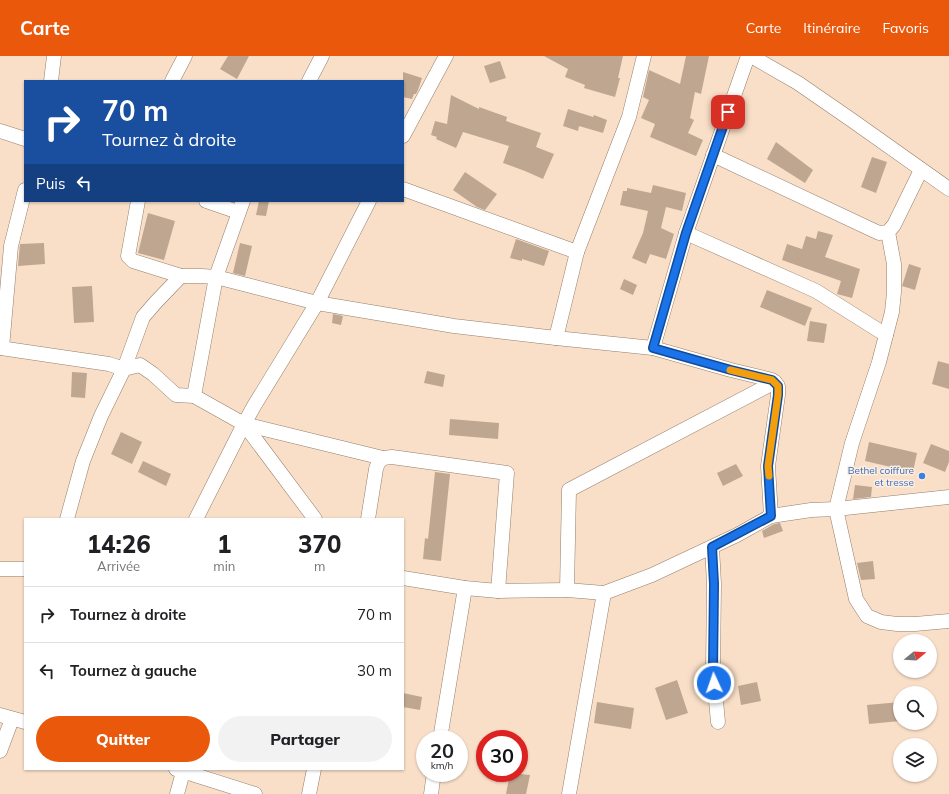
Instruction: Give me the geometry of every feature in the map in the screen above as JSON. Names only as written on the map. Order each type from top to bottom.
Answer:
[{"type":"street","points":[[51,80],[54,56]]},
{"type":"street","points":[[173,80],[185,56]]},
{"type":"street","points":[[310,80],[322,56]]},
{"type":"street","points":[[404,134],[446,56]]},
{"type":"street","points":[[556,338],[576,252],[629,117],[644,56]]},
{"type":"street","points":[[653,348],[686,233],[749,56],[798,83],[949,189]]},
{"type":"street","points":[[0,131],[24,139]]},
{"type":"street","points":[[714,155],[879,233],[888,232],[894,225],[921,170]]},
{"type":"street","points":[[404,189],[576,252]]},
{"type":"street","points":[[24,194],[11,246],[1,348],[109,364],[124,369],[140,365],[153,374],[176,395],[194,396],[244,424],[384,458],[392,457],[508,473],[498,591]]},
{"type":"street","points":[[138,202],[128,256],[133,261],[181,276],[216,277],[317,303],[454,326],[653,348],[772,380],[778,386],[778,395],[768,466],[771,516]]},
{"type":"street","points":[[194,396],[216,277],[240,206],[213,202]]},
{"type":"street","points":[[197,518],[244,424],[317,303],[368,202]]},
{"type":"street","points":[[888,232],[894,264],[892,312],[879,362],[852,443],[836,509],[856,599],[868,616],[881,622],[896,624],[949,621]]},
{"type":"street","points":[[686,233],[816,291],[886,335]]},
{"type":"street","points":[[67,518],[83,460],[100,416],[124,369],[143,318],[181,276]]},
{"type":"street","points":[[567,590],[569,490],[775,382]]},
{"type":"street","points":[[244,424],[314,518]]},
{"type":"street","points":[[368,518],[376,469],[378,463],[384,458]]},
{"type":"street","points":[[404,578],[465,588],[498,591],[567,590],[604,593],[652,575],[712,547],[771,516],[811,510],[949,498]]},
{"type":"street","points":[[712,547],[714,584],[713,669],[718,722]]},
{"type":"street","points":[[0,569],[24,569]]},
{"type":"street","points":[[441,730],[465,588]]},
{"type":"street","points":[[570,794],[604,593]]},
{"type":"street","points":[[0,751],[12,719]]},
{"type":"street","points":[[177,794],[179,770],[255,794]]},
{"type":"street","points":[[309,794],[314,770]]},
{"type":"street","points":[[431,794],[433,782]]},
{"type":"building","points":[[228,56],[249,56],[237,79],[220,69]]},
{"type":"building","points":[[544,56],[623,56],[618,78],[620,78],[615,97],[584,88],[585,85],[565,77],[568,69]]},
{"type":"building","points":[[686,56],[709,56],[701,94],[695,92],[690,118],[694,120],[688,133],[703,140],[696,156],[650,137],[655,124],[641,118],[649,100],[643,97],[649,70],[680,84]]},
{"type":"building","points":[[500,61],[506,78],[490,83],[484,66]]},
{"type":"building","points":[[403,72],[422,78],[418,90],[412,99],[404,97]]},
{"type":"building","points":[[451,95],[479,109],[479,107],[507,117],[506,121],[541,133],[536,147],[554,154],[543,179],[503,163],[509,146],[463,132],[456,148],[436,139],[437,137],[431,135],[435,121],[447,124]]},
{"type":"building","points":[[568,109],[593,117],[594,115],[607,120],[603,133],[579,126],[578,131],[563,126]]},
{"type":"building","points":[[776,142],[813,170],[805,183],[767,159]]},
{"type":"building","points":[[872,157],[887,162],[876,193],[861,187]]},
{"type":"building","points":[[465,172],[497,194],[485,210],[477,207],[453,190]]},
{"type":"building","points":[[653,185],[686,193],[682,211],[666,207],[661,228],[674,234],[666,259],[650,254],[646,264],[632,258],[643,233],[648,211],[620,205],[623,191],[627,191],[627,188],[651,193]]},
{"type":"building","points":[[259,202],[269,202],[266,216],[256,215]]},
{"type":"building","points":[[148,213],[175,221],[164,260],[138,253]]},
{"type":"building","points":[[818,231],[833,235],[825,257],[860,269],[852,298],[837,294],[841,281],[782,260],[787,244],[802,249],[806,236],[816,239]]},
{"type":"building","points":[[516,239],[549,251],[544,266],[522,259],[522,261],[510,258]]},
{"type":"building","points":[[44,243],[45,264],[18,266],[20,244]]},
{"type":"building","points":[[240,243],[252,246],[245,276],[233,273]]},
{"type":"building","points":[[909,264],[921,268],[915,290],[902,286]]},
{"type":"building","points":[[624,279],[637,285],[633,295],[620,289]]},
{"type":"building","points":[[92,286],[94,322],[74,323],[72,287]]},
{"type":"building","points":[[767,290],[812,308],[805,326],[760,307]]},
{"type":"building","points":[[333,314],[343,316],[341,325],[332,323]]},
{"type":"building","points":[[810,321],[827,324],[824,343],[807,341]]},
{"type":"building","points":[[938,361],[949,364],[949,389],[932,384]]},
{"type":"building","points":[[427,371],[445,375],[443,387],[424,383]]},
{"type":"building","points":[[72,372],[87,373],[85,398],[71,397]]},
{"type":"building","points":[[450,419],[499,423],[498,439],[449,435]]},
{"type":"building","points":[[121,432],[142,442],[132,464],[111,454]]},
{"type":"building","points":[[869,442],[917,453],[913,472],[865,461]]},
{"type":"building","points":[[931,444],[949,451],[949,462],[945,472],[923,463]]},
{"type":"building","points":[[143,461],[171,474],[166,486],[138,472]]},
{"type":"building","points":[[736,464],[743,476],[723,486],[717,473]]},
{"type":"building","points":[[435,472],[450,474],[441,561],[423,559],[425,538],[428,539]]},
{"type":"building","points":[[855,485],[872,487],[871,497],[853,499]]},
{"type":"building","points":[[780,523],[783,531],[764,538],[762,531],[774,524]]},
{"type":"building","points":[[873,561],[875,579],[861,580],[857,563]]},
{"type":"building","points":[[677,680],[688,713],[666,720],[655,688]]},
{"type":"building","points":[[757,682],[761,701],[741,705],[738,686]]},
{"type":"building","points":[[404,693],[422,697],[420,710],[404,707]]},
{"type":"building","points":[[597,702],[634,708],[631,729],[594,723]]},
{"type":"building","points":[[893,703],[893,722],[869,724],[867,705]]},
{"type":"building","points":[[528,775],[530,775],[526,794],[506,794],[508,782],[528,782]]},
{"type":"slow traffic","points":[[730,370],[772,380],[778,386],[768,466],[769,476]]},
{"type":"place","name":"Bethel coiffure et tresse","points":[[922,476]]},
{"type":"route","points":[[714,683],[714,584],[712,547],[771,516],[768,466],[778,386],[772,380],[653,348],[686,233],[728,112]]}]
